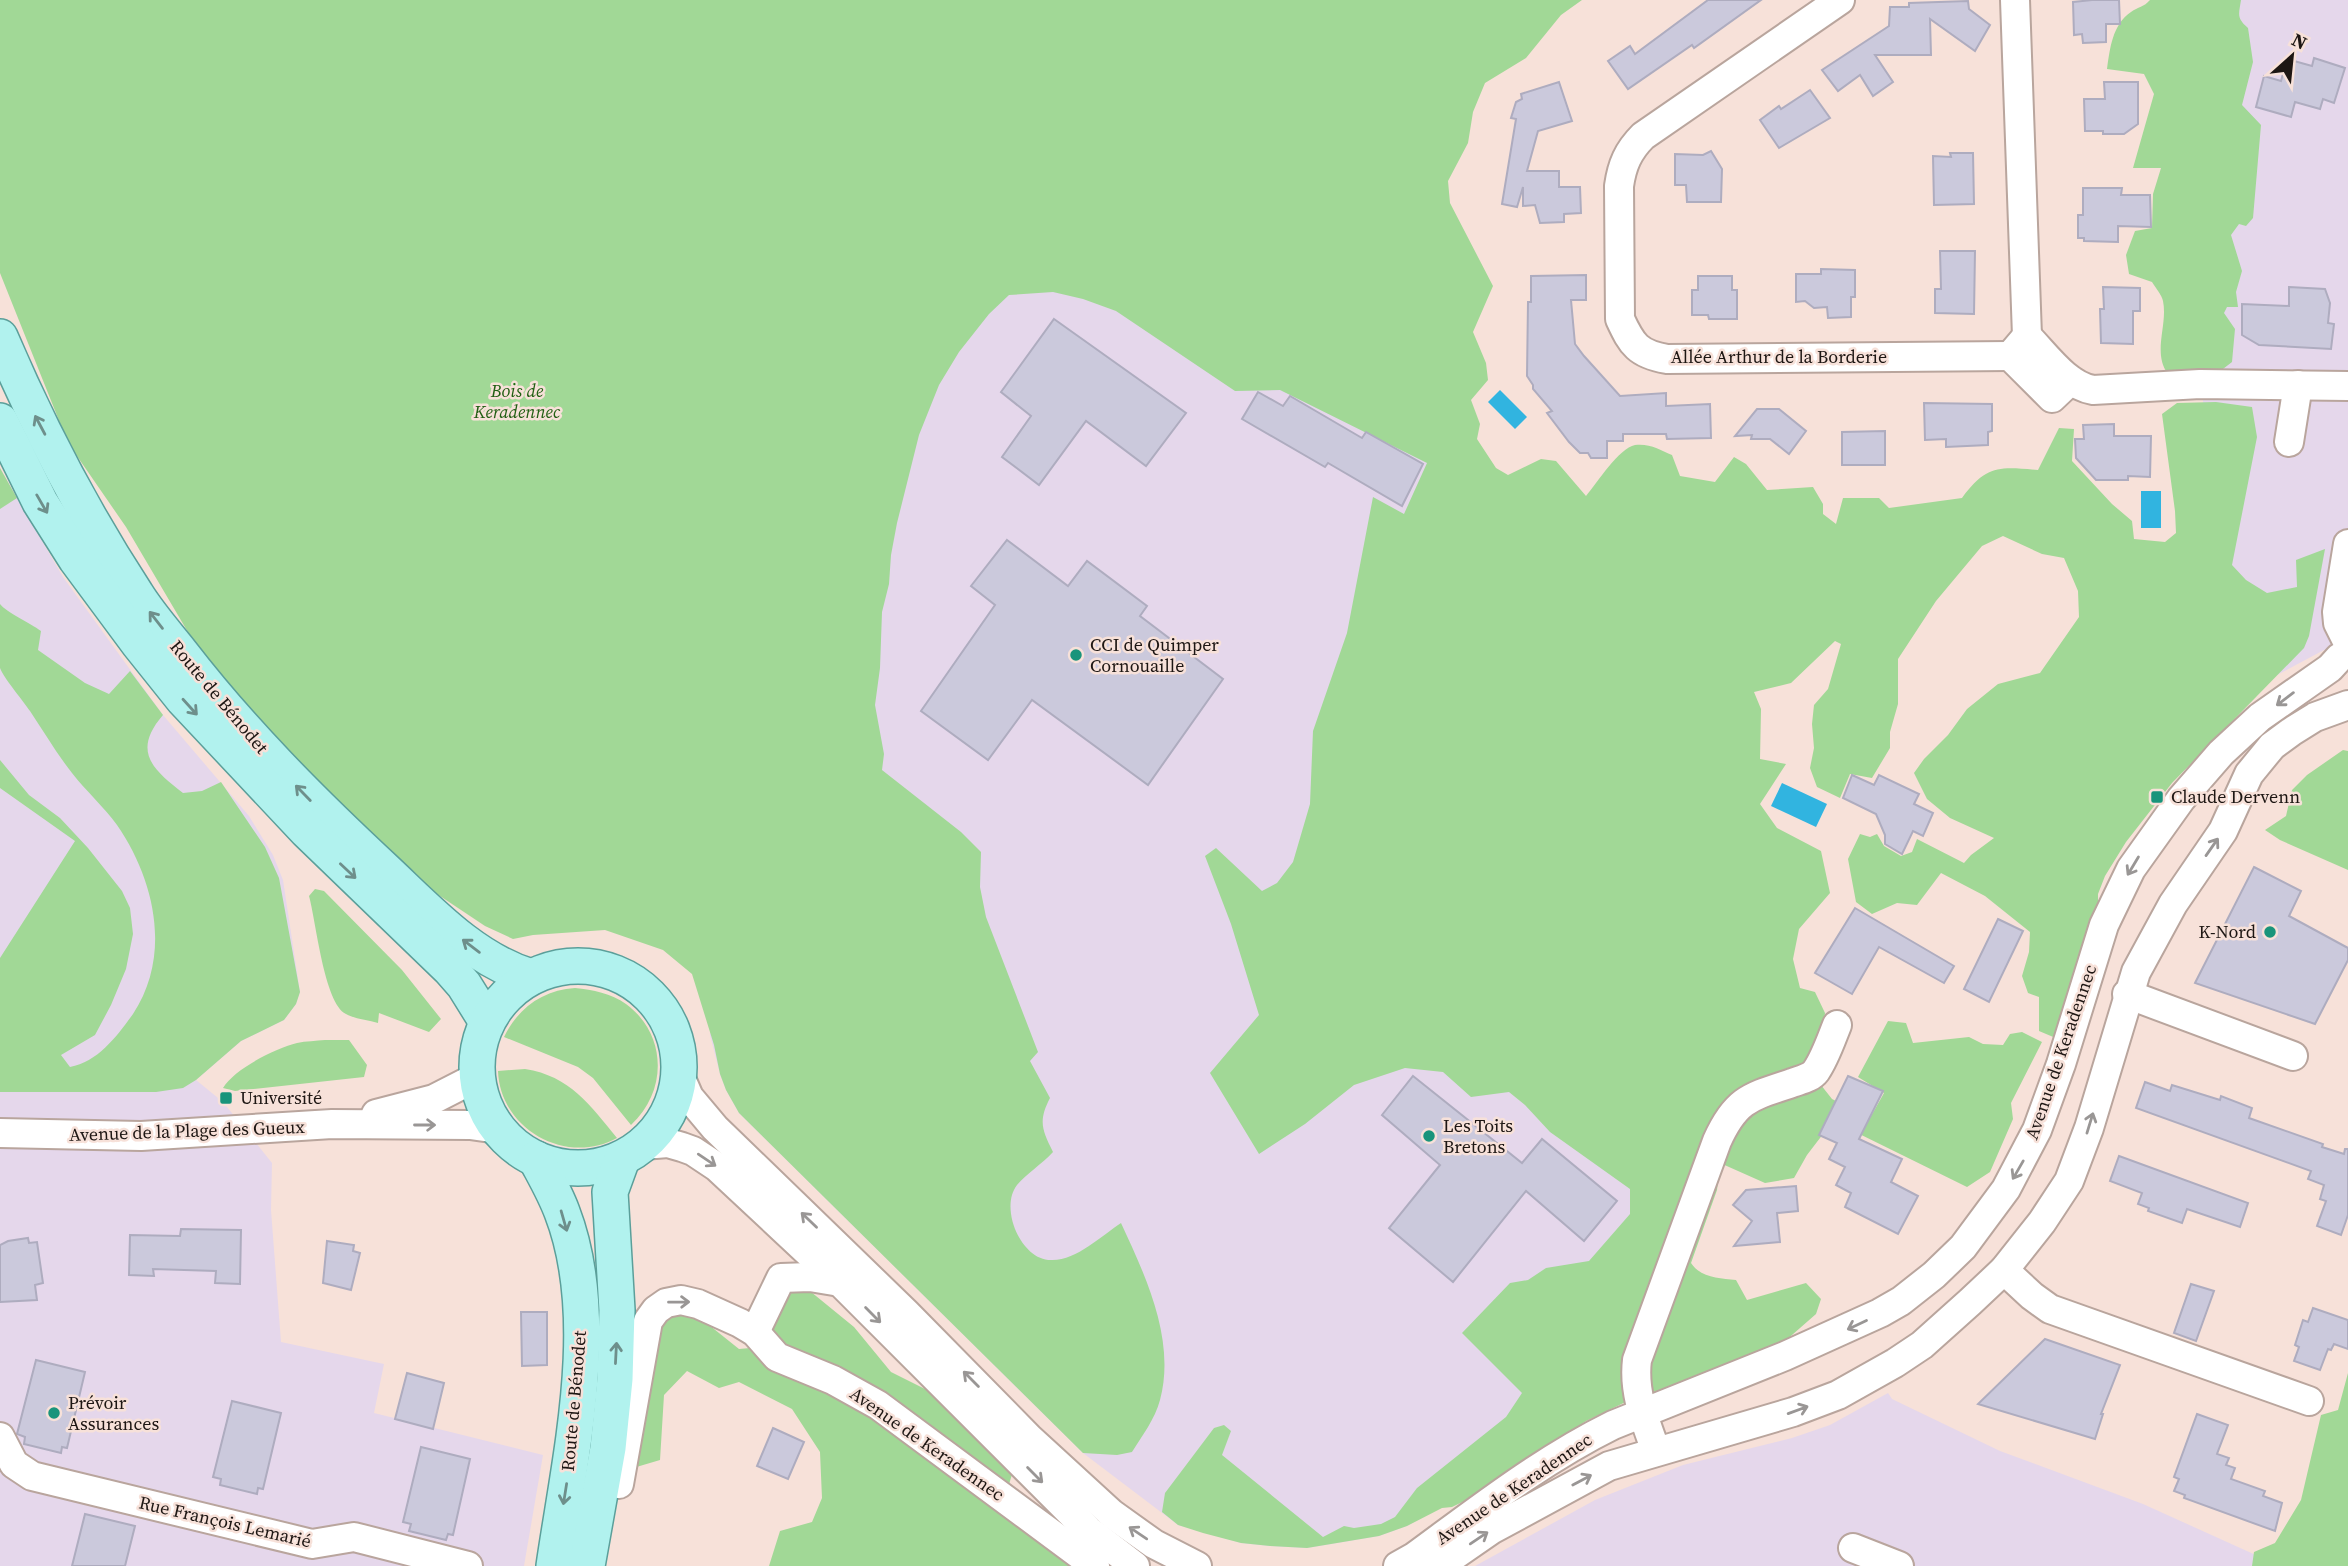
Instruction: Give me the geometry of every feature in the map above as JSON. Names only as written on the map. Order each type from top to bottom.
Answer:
[{"type":"main road","name":"Route de Bénodet","points":[[0,337],[27,401],[117,563],[137,596],[209,688],[256,744],[311,801],[433,914],[494,962],[531,977]]},
{"type":"main road","name":"Route de Bénodet","points":[[0,421],[40,502],[76,559],[183,699],[307,831],[450,969],[464,985],[487,1022]]},
{"type":"main road","points":[[585,966],[615,974],[642,990],[663,1013],[676,1042],[679,1074],[674,1100],[661,1124],[632,1152],[599,1166],[567,1168],[536,1159],[515,1146],[498,1129],[484,1104],[477,1077],[477,1058],[487,1022],[506,996],[531,977],[553,969],[585,966]]},
{"type":"main road","name":"Route de Bénodet","points":[[587,1566],[607,1448],[615,1379],[617,1310],[610,1192],[632,1152]]},
{"type":"main road","name":"Route de Bénodet","points":[[536,1159],[563,1214],[576,1268],[582,1319],[573,1444],[554,1566]]},
{"type":"street","name":"Allée Arthur de la Borderie","points":[[1840,0],[1643,135],[1631,148],[1621,167],[1619,186],[1620,319],[1627,335],[1634,345],[1649,356],[1667,359],[2019,346]]},
{"type":"street","points":[[2015,0],[2019,346],[2083,388],[2093,390],[2200,384],[2348,386]]},
{"type":"street","points":[[2289,442],[2298,386]]},
{"type":"street","points":[[2348,544],[2337,612],[2345,648],[2338,681],[2348,699]]},
{"type":"street","name":"Avenue de Keradennec","points":[[1398,1566],[1414,1558],[1554,1458],[1587,1438],[1785,1356],[1880,1313],[1919,1287],[1963,1247],[2006,1189],[2038,1130],[2104,925],[2131,869],[2181,799],[2221,753],[2260,717],[2330,668],[2345,648]]},
{"type":"street","name":"Avenue de Keradennec","points":[[1439,1566],[1490,1530],[1609,1466],[1781,1416],[1838,1395],[1922,1345],[2004,1270],[2042,1222],[2074,1169],[2089,1128],[2127,994],[2145,951],[2195,870],[2223,831],[2249,774],[2272,746],[2315,717],[2348,705]]},
{"type":"street","points":[[2127,994],[2293,1056]]},
{"type":"street","points":[[1656,1451],[1642,1413],[1635,1380],[1637,1360],[1726,1119],[1740,1104],[1816,1072],[1837,1026]]},
{"type":"street","points":[[679,1074],[689,1097],[715,1128],[1029,1438],[1131,1529],[1198,1566]]},
{"type":"street","name":"Avenue de la Plage des Gueux","points":[[332,1124],[434,1099],[477,1077]]},
{"type":"street","name":"Avenue de la Plage des Gueux","points":[[0,1133],[141,1136],[332,1124],[470,1125],[498,1129]]},
{"type":"street","points":[[632,1152],[668,1143],[693,1151],[708,1160],[746,1192],[840,1282],[1088,1530],[1135,1566]]},
{"type":"street","points":[[2004,1270],[2050,1309],[2309,1401]]},
{"type":"street","points":[[755,1332],[781,1278],[802,1277],[840,1282]]},
{"type":"street","name":"Avenue de Keradennec","points":[[603,1566],[648,1321],[656,1310],[666,1303],[681,1300],[721,1314],[755,1332],[777,1357],[833,1380],[878,1405],[1095,1566]]},
{"type":"street","name":"Rue François Lemarié","points":[[0,1437],[14,1464],[32,1476],[312,1544],[354,1537],[366,1538],[468,1566]]},
{"type":"street","points":[[1853,1548],[1899,1566]]},
{"type":"shaded area","points":[[2203,0],[2348,0],[2348,644],[2324,650],[2266,681],[2203,584]]},
{"type":"shaded area","points":[[1000,243],[1443,450],[1675,1107],[1608,1375],[1423,1517],[1379,1536],[1307,1548],[1270,1546],[1241,1543],[1178,1525],[1083,1453],[739,1113],[720,1074],[710,1035],[895,381]]},
{"type":"shaded area","points":[[0,468],[63,577],[163,715],[249,816],[273,855],[283,880],[300,992],[296,1004],[284,1020],[241,1041],[196,1080],[223,1102],[272,1163],[271,1210],[281,1342],[384,1364],[374,1413],[543,1455],[524,1566],[0,1566]]},
{"type":"shaded area","points":[[1888,1393],[1892,1399],[2000,1451],[2143,1504],[2269,1561],[2265,1566],[1475,1566],[1595,1500],[1683,1465],[1792,1438],[1830,1425]]},
{"type":"green space","name":"Bois de Keradennec","points":[[0,0],[1582,0],[1561,15],[1526,58],[1485,83],[1473,112],[1468,143],[1448,181],[1450,203],[1493,286],[1473,332],[1486,363],[1488,380],[1471,400],[1480,424],[1477,439],[1496,468],[1508,475],[1541,459],[1556,461],[1586,496],[1615,459],[1635,445],[1650,446],[1672,455],[1680,476],[1715,482],[1734,457],[1746,464],[1767,490],[1813,487],[1823,504],[1823,514],[1836,524],[1843,498],[1879,498],[1889,508],[1962,498],[1979,479],[1995,470],[2038,470],[2059,428],[2074,429],[2072,461],[2112,504],[2132,521],[2134,539],[2165,542],[2176,533],[2162,414],[2177,403],[2216,402],[2252,407],[2257,437],[2232,565],[2246,580],[2267,593],[2297,587],[2296,560],[2325,549],[2309,636],[2304,648],[2172,783],[2126,842],[2105,876],[2098,894],[2098,909],[2058,1039],[2039,1031],[2039,997],[2028,993],[2022,976],[2029,952],[2030,932],[1985,896],[1941,873],[1917,905],[1897,903],[1872,914],[1856,902],[1848,859],[1860,834],[1870,837],[1877,834],[1884,846],[1901,856],[1912,852],[1917,839],[1964,863],[1994,838],[1950,818],[1927,799],[1914,773],[1967,709],[1998,684],[2040,673],[2079,617],[2078,591],[2064,558],[2042,554],[2003,536],[1982,546],[1936,601],[1898,659],[1898,704],[1890,732],[1890,748],[1872,778],[1850,774],[1840,798],[1817,787],[1810,768],[1814,748],[1814,705],[1828,689],[1841,644],[1835,641],[1791,683],[1754,692],[1761,709],[1760,759],[1786,764],[1760,804],[1777,828],[1821,851],[1830,893],[1799,929],[1793,959],[1800,988],[1815,992],[1825,1013],[1817,1080],[1832,1099],[1870,1118],[1884,1093],[1858,1077],[1888,1021],[1906,1023],[1913,1043],[1969,1037],[1983,1044],[2003,1045],[2010,1034],[2022,1032],[2042,1042],[2011,1103],[2013,1119],[1990,1172],[1967,1187],[1833,1121],[1807,1155],[1794,1178],[1765,1183],[1720,1163],[1717,1190],[1691,1263],[1705,1274],[1736,1280],[1747,1300],[1806,1283],[1821,1299],[1816,1314],[1784,1342],[1748,1355],[1710,1375],[1634,1398],[1586,1421],[1481,1493],[1379,1536],[1307,1548],[1241,1543],[1203,1533],[1178,1525],[1162,1512],[1165,1493],[1214,1428],[1224,1425],[1231,1431],[1222,1455],[1323,1537],[1344,1526],[1354,1528],[1381,1524],[1395,1517],[1417,1488],[1506,1417],[1522,1393],[1462,1333],[1510,1283],[1528,1280],[1546,1268],[1589,1261],[1630,1214],[1630,1189],[1550,1132],[1509,1092],[1471,1097],[1443,1072],[1405,1068],[1354,1085],[1305,1124],[1259,1154],[1210,1073],[1259,1015],[1231,924],[1205,856],[1216,848],[1262,891],[1277,883],[1293,862],[1310,804],[1313,731],[1347,633],[1373,497],[1404,514],[1427,463],[1280,390],[1235,391],[1116,311],[1053,292],[1009,295],[989,314],[959,352],[939,385],[919,435],[897,523],[889,584],[882,612],[880,668],[875,705],[884,754],[882,770],[961,832],[981,852],[980,887],[986,917],[1038,1052],[1030,1061],[1050,1098],[1043,1125],[1053,1152],[1017,1185],[1012,1195],[1010,1206],[1016,1231],[1030,1252],[1051,1260],[1079,1252],[1121,1223],[1149,1287],[1161,1332],[1164,1377],[1160,1400],[1152,1421],[1140,1440],[1132,1452],[1117,1455],[1083,1453],[739,1113],[720,1074],[692,974],[663,950],[605,930],[513,939],[485,926],[413,878],[286,752],[192,639],[126,527],[68,443],[0,273]]},
{"type":"green space","points":[[2150,0],[2241,0],[2239,16],[2248,28],[2253,62],[2242,105],[2261,125],[2253,218],[2246,226],[2239,224],[2231,235],[2242,271],[2236,292],[2238,307],[2227,307],[2224,313],[2235,329],[2232,362],[2219,372],[2168,374],[2161,357],[2164,310],[2162,299],[2152,282],[2129,274],[2126,255],[2135,231],[2152,228],[2153,194],[2161,168],[2133,168],[2154,94],[2144,74],[2107,69],[2116,30],[2125,17]]},
{"type":"green space","points":[[0,468],[17,498],[0,509]]},
{"type":"green space","points":[[0,604],[41,631],[38,650],[85,683],[109,694],[130,671],[163,715],[149,739],[148,749],[155,767],[183,793],[202,791],[221,782],[265,847],[279,878],[300,992],[296,1004],[284,1020],[241,1041],[183,1088],[156,1092],[0,1092],[0,958],[75,841],[0,788],[0,760],[29,795],[60,818],[88,848],[122,891],[130,908],[133,934],[126,969],[95,1035],[61,1055],[70,1067],[98,1054],[133,1014],[145,991],[155,943],[149,893],[130,846],[112,818],[66,766],[0,668]]},
{"type":"green space","points":[[2343,750],[2348,751],[2348,870],[2280,840],[2265,830],[2286,816],[2292,790],[2307,775]]},
{"type":"green space","points":[[315,889],[324,891],[402,970],[441,1019],[429,1032],[379,1013],[378,1023],[357,1018],[338,1007],[326,978],[309,896]]},
{"type":"green space","points":[[575,988],[602,993],[620,1000],[640,1016],[649,1031],[658,1063],[656,1080],[652,1096],[631,1125],[593,1078],[578,1067],[504,1037],[516,1017],[533,1002],[552,992]]},
{"type":"green space","points":[[349,1040],[367,1065],[364,1077],[235,1091],[223,1088],[236,1074],[267,1054],[297,1043]]},
{"type":"green space","points":[[525,1069],[555,1078],[567,1085],[588,1104],[617,1138],[597,1146],[577,1148],[539,1137],[523,1125],[510,1110],[502,1092],[498,1071]]},
{"type":"green space","points":[[763,1279],[805,1287],[854,1327],[891,1372],[935,1394],[1013,1471],[1007,1491],[1016,1514],[1114,1566],[769,1566],[780,1531],[812,1522],[822,1498],[820,1452],[792,1409],[739,1382],[719,1388],[687,1371],[664,1395],[660,1460],[633,1468],[652,1325],[681,1313],[709,1325],[739,1349],[774,1346],[756,1307]]},
{"type":"green space","points":[[2348,1373],[2348,1566],[2252,1566],[2254,1552],[2275,1543],[2301,1500],[2321,1415],[2338,1410]]},
{"type":"water","points":[[1500,390],[1527,417],[1515,429],[1488,402]]},
{"type":"water","points":[[2141,491],[2161,491],[2161,528],[2141,528]]},
{"type":"water","points":[[1782,783],[1827,804],[1816,827],[1771,806]]},
{"type":"building","points":[[1708,0],[1761,0],[1694,48],[1692,45],[1628,89],[1608,61],[1630,46],[1635,54]]},
{"type":"building","points":[[2119,0],[2120,24],[2106,24],[2106,42],[2083,43],[2082,34],[2074,35],[2073,2]]},
{"type":"building","points":[[1968,1],[1969,9],[1990,25],[1975,51],[1930,19],[1931,55],[1875,55],[1893,82],[1873,96],[1860,75],[1838,91],[1822,70],[1889,26],[1890,7],[1909,7],[1909,3]]},
{"type":"building","points":[[2314,58],[2345,68],[2334,103],[2323,99],[2320,109],[2295,102],[2291,117],[2256,107],[2264,76],[2281,81],[2287,59],[2312,66]]},
{"type":"building","points":[[1559,82],[1572,121],[1538,131],[1527,171],[1559,171],[1559,187],[1580,187],[1581,213],[1564,214],[1564,222],[1540,223],[1535,205],[1523,206],[1523,187],[1517,207],[1502,204],[1516,119],[1511,118],[1516,102],[1522,99],[1521,94]]},
{"type":"building","points":[[2104,82],[2138,82],[2138,124],[2124,134],[2085,131],[2084,99],[2105,99]]},
{"type":"building","points":[[1810,90],[1830,118],[1779,148],[1760,120],[1779,106],[1781,109]]},
{"type":"building","points":[[1711,151],[1722,169],[1721,202],[1687,202],[1686,185],[1675,185],[1675,154],[1703,155]]},
{"type":"building","points":[[1950,153],[1973,153],[1974,204],[1934,205],[1933,156],[1951,157]]},
{"type":"building","points":[[2083,188],[2122,188],[2121,195],[2150,195],[2151,227],[2118,226],[2118,242],[2084,241],[2084,238],[2078,238],[2078,215],[2083,215]]},
{"type":"building","points":[[1940,251],[1975,251],[1974,314],[1935,313],[1935,289],[1941,289]]},
{"type":"building","points":[[1821,269],[1855,270],[1855,297],[1851,297],[1851,317],[1828,318],[1827,307],[1814,308],[1805,301],[1796,302],[1796,274],[1821,274]]},
{"type":"building","points":[[1586,275],[1586,300],[1571,300],[1575,344],[1584,356],[1620,396],[1666,393],[1666,406],[1710,404],[1711,438],[1667,439],[1666,434],[1623,434],[1623,441],[1607,441],[1607,458],[1591,458],[1588,453],[1580,453],[1569,442],[1547,413],[1552,411],[1533,389],[1527,376],[1528,302],[1531,302],[1531,276]]},
{"type":"building","points":[[1698,276],[1732,276],[1732,290],[1737,290],[1737,319],[1709,319],[1708,315],[1692,315],[1692,290],[1698,290]]},
{"type":"building","points":[[2103,287],[2140,288],[2140,311],[2133,311],[2133,344],[2101,343],[2100,309],[2104,309]]},
{"type":"building","points":[[2289,287],[2325,289],[2330,303],[2328,323],[2334,324],[2331,349],[2259,345],[2242,335],[2242,304],[2289,306]]},
{"type":"building","points":[[1054,319],[1186,413],[1146,466],[1086,421],[1039,485],[1002,457],[1031,416],[1001,392]]},
{"type":"building","points":[[1258,392],[1283,406],[1290,396],[1362,438],[1366,432],[1423,464],[1402,506],[1328,463],[1325,467],[1242,419]]},
{"type":"building","points":[[1924,403],[1992,404],[1992,431],[1988,432],[1988,445],[1946,447],[1946,439],[1925,440]]},
{"type":"building","points":[[1757,409],[1779,409],[1806,431],[1789,454],[1770,439],[1751,439],[1752,435],[1735,436]]},
{"type":"building","points":[[2114,424],[2114,436],[2151,436],[2150,477],[2128,476],[2128,480],[2096,480],[2076,458],[2075,439],[2084,439],[2083,425]]},
{"type":"building","points":[[1885,431],[1885,465],[1842,465],[1842,432]]},
{"type":"building","name":"CCI de Quimper Cornouaille","points":[[1007,540],[1068,586],[1087,561],[1147,606],[1140,616],[1223,679],[1148,785],[1032,700],[988,760],[921,711],[995,605],[971,586]]},
{"type":"building","points":[[1852,775],[1874,785],[1879,775],[1919,794],[1914,804],[1933,813],[1923,836],[1913,831],[1902,854],[1885,844],[1885,835],[1876,814],[1843,798]]},
{"type":"building","name":"K-Nord","points":[[2254,867],[2301,891],[2289,916],[2348,948],[2348,960],[2315,1024],[2195,983]]},
{"type":"building","points":[[1855,908],[1954,966],[1944,983],[1879,947],[1852,994],[1815,973]]},
{"type":"building","points":[[1998,919],[2023,931],[1989,1002],[1964,989]]},
{"type":"building","points":[[1413,1076],[1522,1163],[1542,1139],[1617,1201],[1584,1241],[1526,1191],[1453,1282],[1389,1228],[1440,1165],[1382,1115]]},
{"type":"building","points":[[1848,1076],[1883,1091],[1859,1139],[1902,1159],[1891,1182],[1918,1196],[1898,1234],[1845,1207],[1851,1193],[1836,1185],[1845,1167],[1829,1159],[1837,1143],[1819,1135]]},
{"type":"building","points":[[2145,1082],[2170,1091],[2172,1085],[2220,1100],[2221,1096],[2252,1108],[2249,1118],[2344,1154],[2345,1149],[2348,1149],[2348,1215],[2341,1235],[2317,1226],[2326,1201],[2320,1199],[2324,1185],[2308,1179],[2311,1171],[2136,1108]]},
{"type":"building","points":[[2119,1156],[2248,1203],[2240,1227],[2187,1209],[2182,1223],[2148,1211],[2149,1208],[2138,1204],[2142,1193],[2110,1181]]},
{"type":"building","points":[[1796,1186],[1798,1211],[1777,1213],[1780,1242],[1734,1246],[1752,1221],[1733,1205],[1746,1190]]},
{"type":"building","points":[[181,1229],[241,1230],[240,1284],[215,1283],[216,1271],[153,1269],[154,1276],[129,1275],[130,1235],[180,1236]]},
{"type":"building","points":[[28,1238],[29,1243],[37,1242],[43,1283],[35,1285],[37,1300],[0,1302],[0,1245]]},
{"type":"building","points":[[327,1241],[354,1245],[353,1251],[360,1253],[351,1290],[323,1283]]},
{"type":"building","points":[[2191,1284],[2214,1291],[2196,1341],[2174,1333]]},
{"type":"building","points":[[2313,1308],[2348,1320],[2348,1349],[2334,1344],[2331,1350],[2328,1349],[2320,1370],[2294,1361],[2299,1347],[2295,1345],[2303,1320],[2308,1322]]},
{"type":"building","points":[[521,1312],[547,1312],[547,1365],[522,1366]]},
{"type":"building","points":[[2045,1339],[2120,1365],[2101,1414],[2095,1439],[1978,1404]]},
{"type":"building","points":[[36,1360],[85,1372],[67,1448],[62,1447],[61,1453],[24,1444],[25,1437],[17,1434]]},
{"type":"building","points":[[407,1373],[444,1383],[433,1429],[395,1419]]},
{"type":"building","points":[[232,1401],[281,1413],[263,1489],[258,1488],[257,1494],[220,1485],[221,1479],[213,1477]]},
{"type":"building","points":[[2197,1414],[2228,1425],[2217,1454],[2229,1458],[2226,1465],[2235,1468],[2231,1479],[2265,1491],[2263,1496],[2282,1503],[2275,1531],[2184,1498],[2185,1495],[2174,1491],[2179,1479],[2174,1477]]},
{"type":"building","points":[[773,1428],[804,1442],[788,1479],[757,1466]]},
{"type":"building","points":[[421,1447],[470,1459],[453,1535],[448,1534],[446,1540],[409,1531],[411,1524],[403,1522]]},
{"type":"building","points":[[85,1514],[135,1526],[125,1566],[72,1566]]},
{"type":"place","name":"CCI de Quimper Cornouaille","points":[[1076,655]]},
{"type":"place","name":"Claude Dervenn","points":[[2157,797]]},
{"type":"place","name":"K-Nord","points":[[2270,932]]},
{"type":"place","name":"Université","points":[[226,1098]]},
{"type":"place","name":"Les Toits Bretons","points":[[1429,1136]]},
{"type":"place","name":"Prévoir Assurances","points":[[54,1413]]}]
